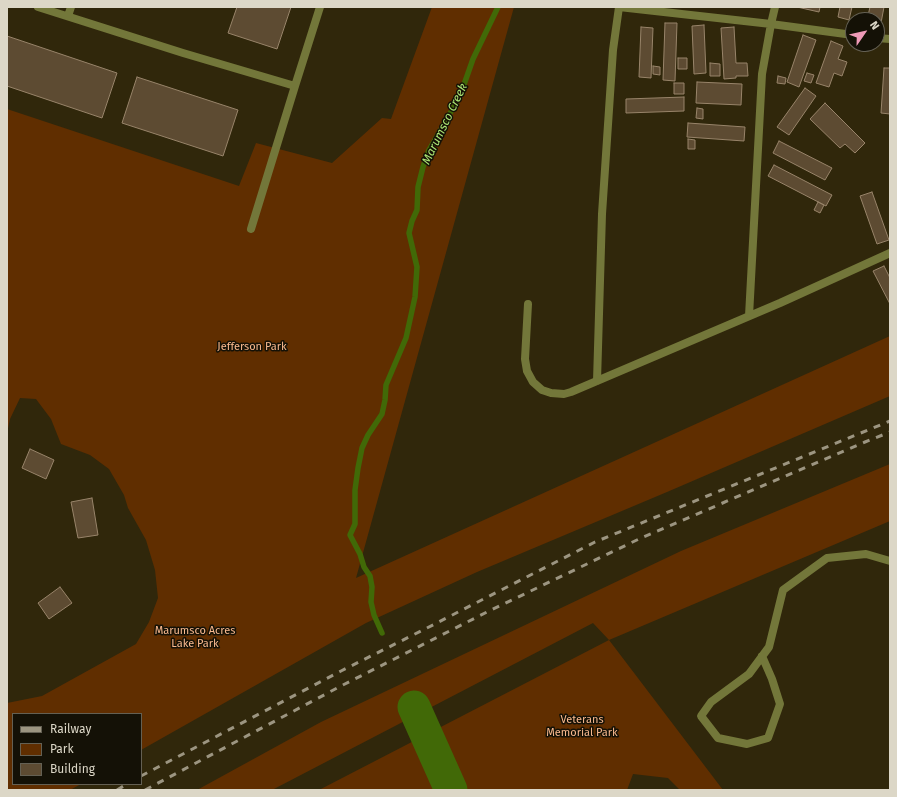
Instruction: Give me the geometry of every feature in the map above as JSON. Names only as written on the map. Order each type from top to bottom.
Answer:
[{"type":"lane","points":[[38,7],[183,53],[295,86]]},
{"type":"lane","points":[[68,16],[71,7]]},
{"type":"lane","points":[[251,229],[320,7]]},
{"type":"lane","points":[[597,381],[602,214],[613,50],[619,7],[845,33]]},
{"type":"lane","points":[[749,316],[762,74],[775,7]]},
{"type":"lane","points":[[528,304],[525,359],[527,371],[533,382],[542,390],[559,394],[571,392],[780,303],[890,252]]},
{"type":"lane","points":[[762,656],[772,679],[780,704],[768,738],[746,744],[718,738],[701,716],[711,702],[749,674],[762,656],[769,647],[783,590],[826,558],[866,554],[890,562]]},
{"type":"green space","name":"Jefferson Park","points":[[432,7],[514,7],[356,578],[890,336],[890,396],[477,572],[366,623],[142,749],[142,713],[12,713],[12,785],[79,785],[70,790],[7,790],[7,703],[42,696],[136,644],[149,622],[158,598],[155,570],[146,540],[128,508],[124,495],[109,469],[90,455],[61,444],[51,419],[36,399],[20,398],[10,419],[7,433],[7,109],[239,186],[256,143],[332,163],[382,118],[391,119]]},
{"type":"green space","points":[[890,464],[890,521],[609,640],[593,623],[272,790],[197,790],[321,722],[681,551]]},
{"type":"green space","name":"Veterans Memorial Park","points":[[609,640],[723,790],[680,790],[668,778],[633,774],[627,790],[319,790]]},
{"type":"building","points":[[237,7],[291,7],[277,49],[228,33]]},
{"type":"building","points":[[797,7],[820,7],[819,12]]},
{"type":"building","points":[[840,7],[852,7],[851,12],[845,12],[845,19],[838,17]]},
{"type":"building","points":[[870,7],[884,7],[883,12],[869,12]]},
{"type":"building","points":[[665,23],[677,23],[675,81],[663,80]]},
{"type":"building","points":[[704,25],[706,73],[694,74],[692,26]]},
{"type":"building","points":[[641,27],[653,28],[651,78],[639,77]]},
{"type":"building","points":[[734,27],[736,63],[747,63],[748,76],[736,76],[736,78],[724,79],[721,28]]},
{"type":"building","points":[[803,35],[816,40],[799,87],[787,82]]},
{"type":"building","points":[[7,36],[117,73],[102,118],[7,86]]},
{"type":"building","points":[[831,41],[843,46],[838,59],[847,62],[842,76],[834,73],[829,87],[816,83]]},
{"type":"building","points":[[678,58],[687,58],[687,69],[678,69]]},
{"type":"building","points":[[710,63],[720,64],[720,76],[710,76]]},
{"type":"building","points":[[653,66],[660,67],[660,75],[653,74]]},
{"type":"building","points":[[884,68],[890,68],[890,114],[881,113]]},
{"type":"building","points":[[807,73],[814,75],[811,83],[804,81]]},
{"type":"building","points":[[778,76],[786,78],[785,84],[777,83]]},
{"type":"building","points":[[137,77],[238,110],[223,156],[122,123]]},
{"type":"building","points":[[697,82],[742,84],[741,105],[696,103]]},
{"type":"building","points":[[674,83],[684,83],[684,94],[674,94]]},
{"type":"building","points":[[805,88],[816,96],[789,135],[777,127]]},
{"type":"building","points":[[684,97],[684,111],[626,113],[626,99]]},
{"type":"building","points":[[825,103],[865,143],[855,153],[845,144],[840,148],[810,119]]},
{"type":"building","points":[[697,108],[703,109],[703,119],[696,118]]},
{"type":"building","points":[[688,123],[745,127],[744,141],[687,137]]},
{"type":"building","points":[[688,139],[695,140],[695,149],[688,149]]},
{"type":"building","points":[[779,141],[832,168],[825,180],[773,153]]},
{"type":"building","points":[[774,165],[832,195],[826,206],[768,176]]},
{"type":"building","points":[[872,192],[889,240],[877,244],[860,196]]},
{"type":"building","points":[[818,202],[824,205],[820,213],[814,210]]},
{"type":"building","points":[[884,266],[890,278],[890,304],[873,271]]},
{"type":"building","points":[[30,449],[54,460],[46,479],[22,468]]},
{"type":"building","points":[[92,498],[98,535],[78,538],[71,502]]},
{"type":"building","points":[[60,587],[72,603],[49,619],[38,603]]},
{"type":"waterway","name":"Marumsco Creek","points":[[382,633],[374,615],[371,602],[372,587],[370,576],[364,567],[360,554],[350,535],[355,524],[355,490],[358,468],[362,448],[368,435],[382,414],[386,385],[406,338],[415,297],[417,267],[409,233],[417,210],[418,187],[423,167],[429,150],[460,96],[473,59],[498,7]]},
{"type":"waterway","name":"Marumsco Creek","points":[[414,707],[451,790]]},
{"type":"railway","points":[[142,775],[341,671],[595,542],[890,421]]},
{"type":"railway","points":[[145,790],[339,687],[487,612],[641,538],[890,432]]},
{"type":"railway","points":[[117,790],[125,785]]},
{"type":"park label","name":"Marumsco Acres Lake Park","points":[[195,637]]}]
